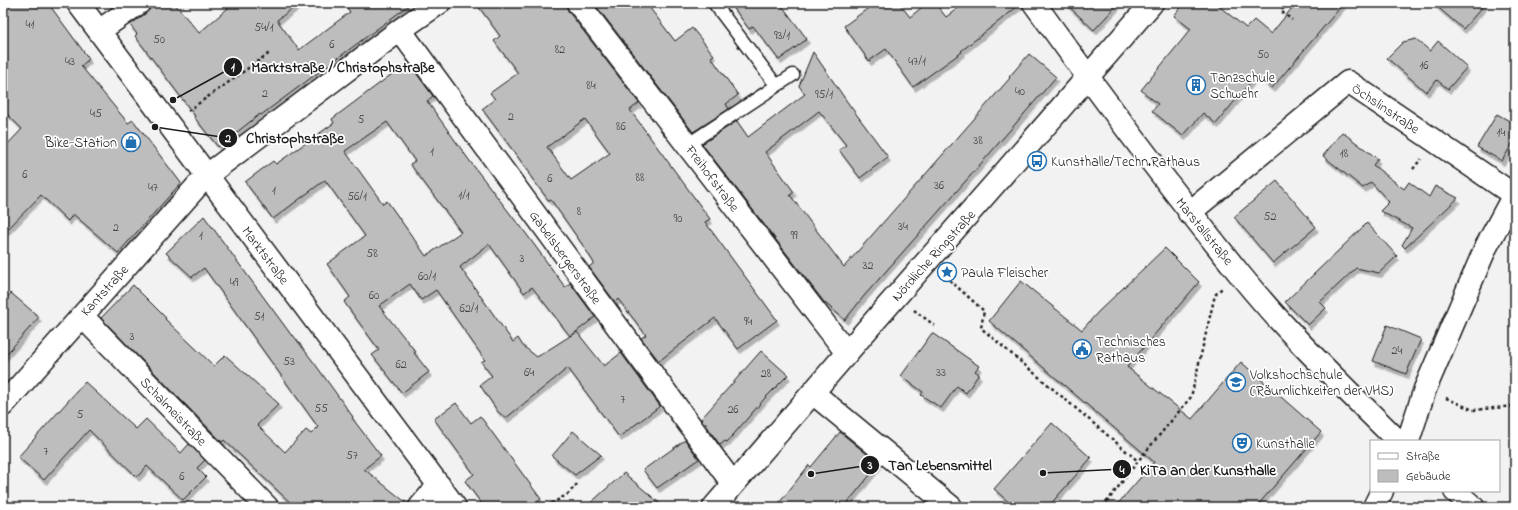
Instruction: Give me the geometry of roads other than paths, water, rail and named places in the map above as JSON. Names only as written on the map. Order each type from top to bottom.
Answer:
[{"type":"street","name":"Marktstraße","points":[[78,3],[455,507]]},
{"type":"street","points":[[99,31],[139,3]]},
{"type":"street","name":"Kantstraße","points":[[3,405],[206,176],[400,30],[439,3]]},
{"type":"street","name":"Freihofstraße","points":[[578,3],[847,353]]},
{"type":"street","name":"Marstallstraße","points":[[1034,3],[1087,77],[1189,213],[1238,272],[1299,342],[1397,440]]},
{"type":"street","name":"Nördliche Ringstraße","points":[[714,507],[1152,3]]},
{"type":"street","name":"Gabelsbergerstraße","points":[[400,30],[733,484]]},
{"type":"street","name":"Öchslinstraße","points":[[1189,213],[1348,82],[1514,194],[1486,247],[1425,389],[1408,440]]},
{"type":"street","name":"Schalmeistraße","points":[[82,316],[267,507]]},
{"type":"street","points":[[813,393],[951,507]]},
{"type":"street","points":[[420,507],[439,485]]},
{"type":"street","points":[[1374,507],[1382,492]]},
{"type":"street","points":[[1456,492],[1473,507]]},
{"type":"lane","points":[[714,3],[776,85]]},
{"type":"lane","points":[[687,144],[793,75]]},
{"type":"place","name":"Tanzschule Schwehr","points":[[1196,85]]},
{"type":"place","name":"Marktstraße / Christophstraße","points":[[173,100]]},
{"type":"place","name":"Christophstraße","points":[[155,127]]},
{"type":"place","name":"Bike-Station","points":[[131,142]]},
{"type":"place","name":"Kunsthalle/Techn.Rathaus","points":[[1037,161]]},
{"type":"place","name":"Paula Fleischer","points":[[947,272]]},
{"type":"place","name":"Technisches Rathaus","points":[[1082,349]]},
{"type":"place","name":"Volkshochschule (Räumlichkeiten der VHS)","points":[[1236,382]]},
{"type":"place","name":"Kunsthalle","points":[[1242,443]]},
{"type":"place","name":"KiTa an der Kunsthalle","points":[[1043,473]]},
{"type":"place","name":"Tan Lebensmittel","points":[[811,474]]}]
